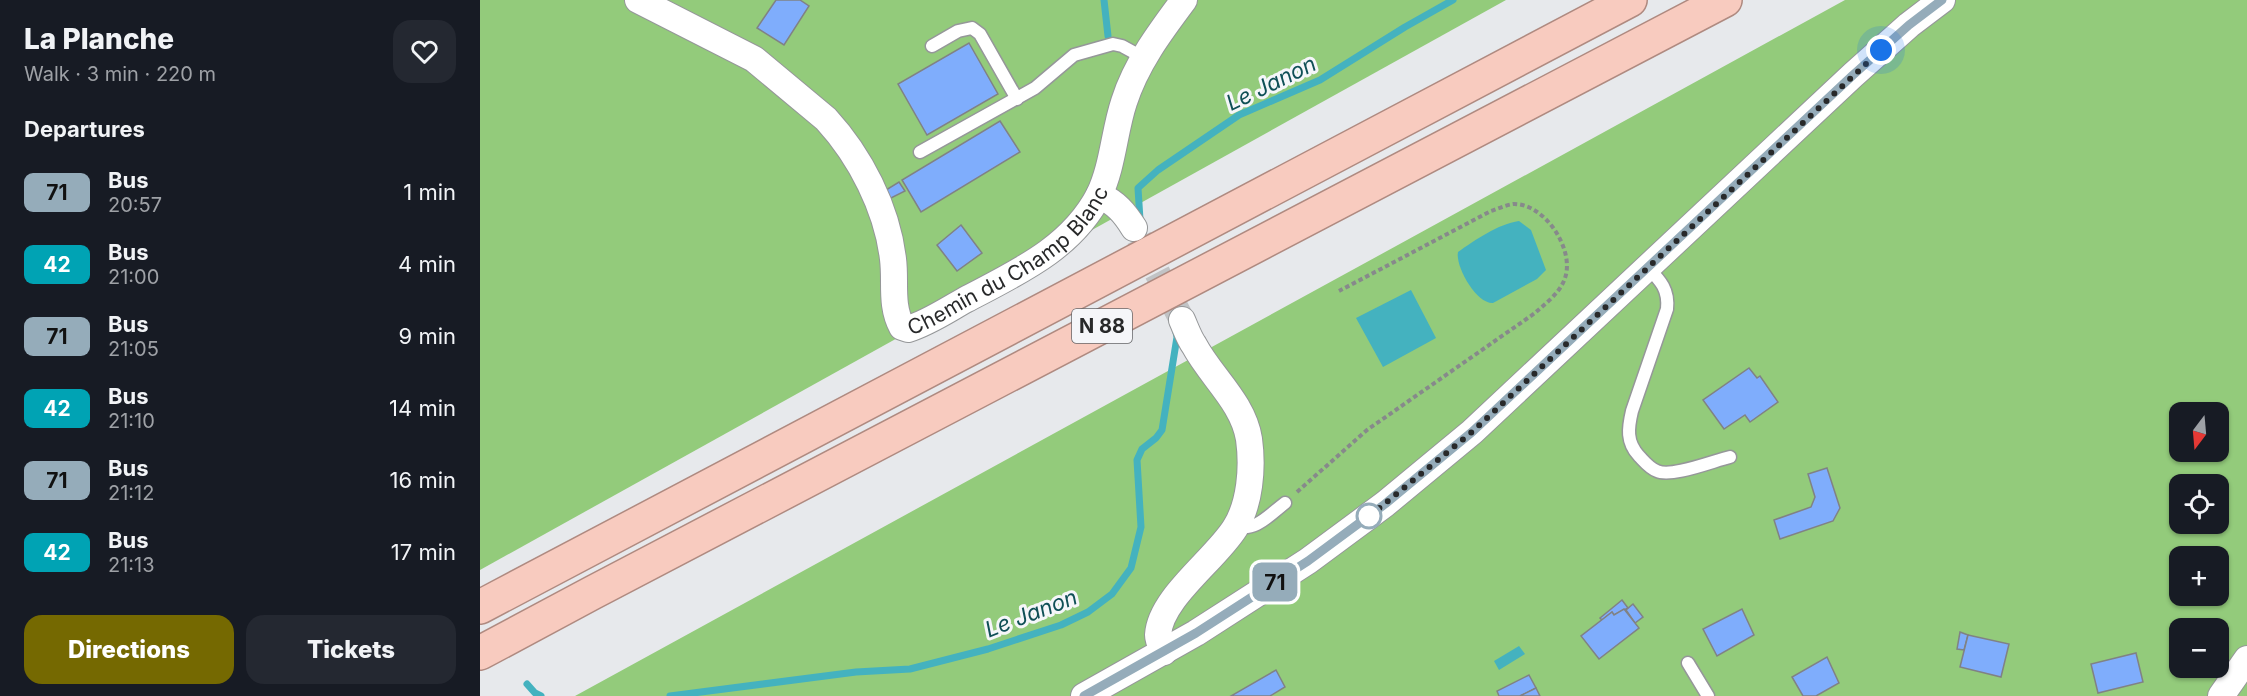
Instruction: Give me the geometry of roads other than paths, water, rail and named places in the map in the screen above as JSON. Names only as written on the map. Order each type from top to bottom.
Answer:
[{"type":"highway","name":"N 88","points":[[480,607],[1630,0]]},
{"type":"highway","name":"N 88","points":[[480,653],[1725,0]]},
{"type":"street","name":"Chemin du Champ Blanc","points":[[638,0],[753,59],[826,119],[836,130],[880,203],[888,228],[894,260],[894,308],[902,327],[908,329],[1047,254],[1071,234],[1099,195],[1110,166],[1116,130],[1125,99],[1144,58],[1184,0]]},
{"type":"street","points":[[1084,696],[1164,652],[1308,561],[1385,504],[1472,432],[1853,75],[1909,25],[1942,0]]},
{"type":"street","points":[[1099,195],[1124,212],[1134,228]]},
{"type":"street","points":[[1164,652],[1158,633],[1174,598],[1218,552],[1236,526],[1247,496],[1250,466],[1249,438],[1239,412],[1194,345],[1182,320]]},
{"type":"street","points":[[2221,696],[2247,659]]},
{"type":"lane","points":[[932,46],[958,32],[972,28],[980,34],[1017,99]]},
{"type":"lane","points":[[920,152],[1035,88],[1074,55],[1113,44],[1122,46],[1144,58]]},
{"type":"lane","points":[[1648,268],[1665,288],[1669,297],[1667,309],[1632,411],[1628,428],[1629,439],[1634,450],[1647,465],[1656,471],[1668,474],[1730,457]]},
{"type":"lane","points":[[1236,526],[1248,529],[1285,503]]},
{"type":"lane","points":[[1688,663],[1708,696]]},
{"type":"water","points":[[1519,221],[1531,230],[1546,270],[1537,279],[1493,303],[1486,302],[1474,291],[1463,275],[1458,252],[1495,229]]},
{"type":"water","points":[[1411,290],[1436,338],[1383,367],[1356,318]]},
{"type":"water","points":[[1519,646],[1525,654],[1499,670],[1494,661]]},
{"type":"waterway","points":[[1104,0],[1108,36]]},
{"type":"waterway","name":"Le Janon","points":[[1140,220],[1138,188],[1158,170],[1239,115],[1320,80],[1453,0]]},
{"type":"waterway","name":"Le Janon","points":[[670,696],[856,672],[910,669],[988,649],[1061,625],[1088,612],[1112,594],[1131,568],[1141,527],[1137,460],[1142,449],[1162,430],[1176,332]]},
{"type":"waterway","name":"Le Janon","points":[[527,684],[541,696]]},
{"type":"tunnel","points":[[1139,238],[1182,320]]}]
